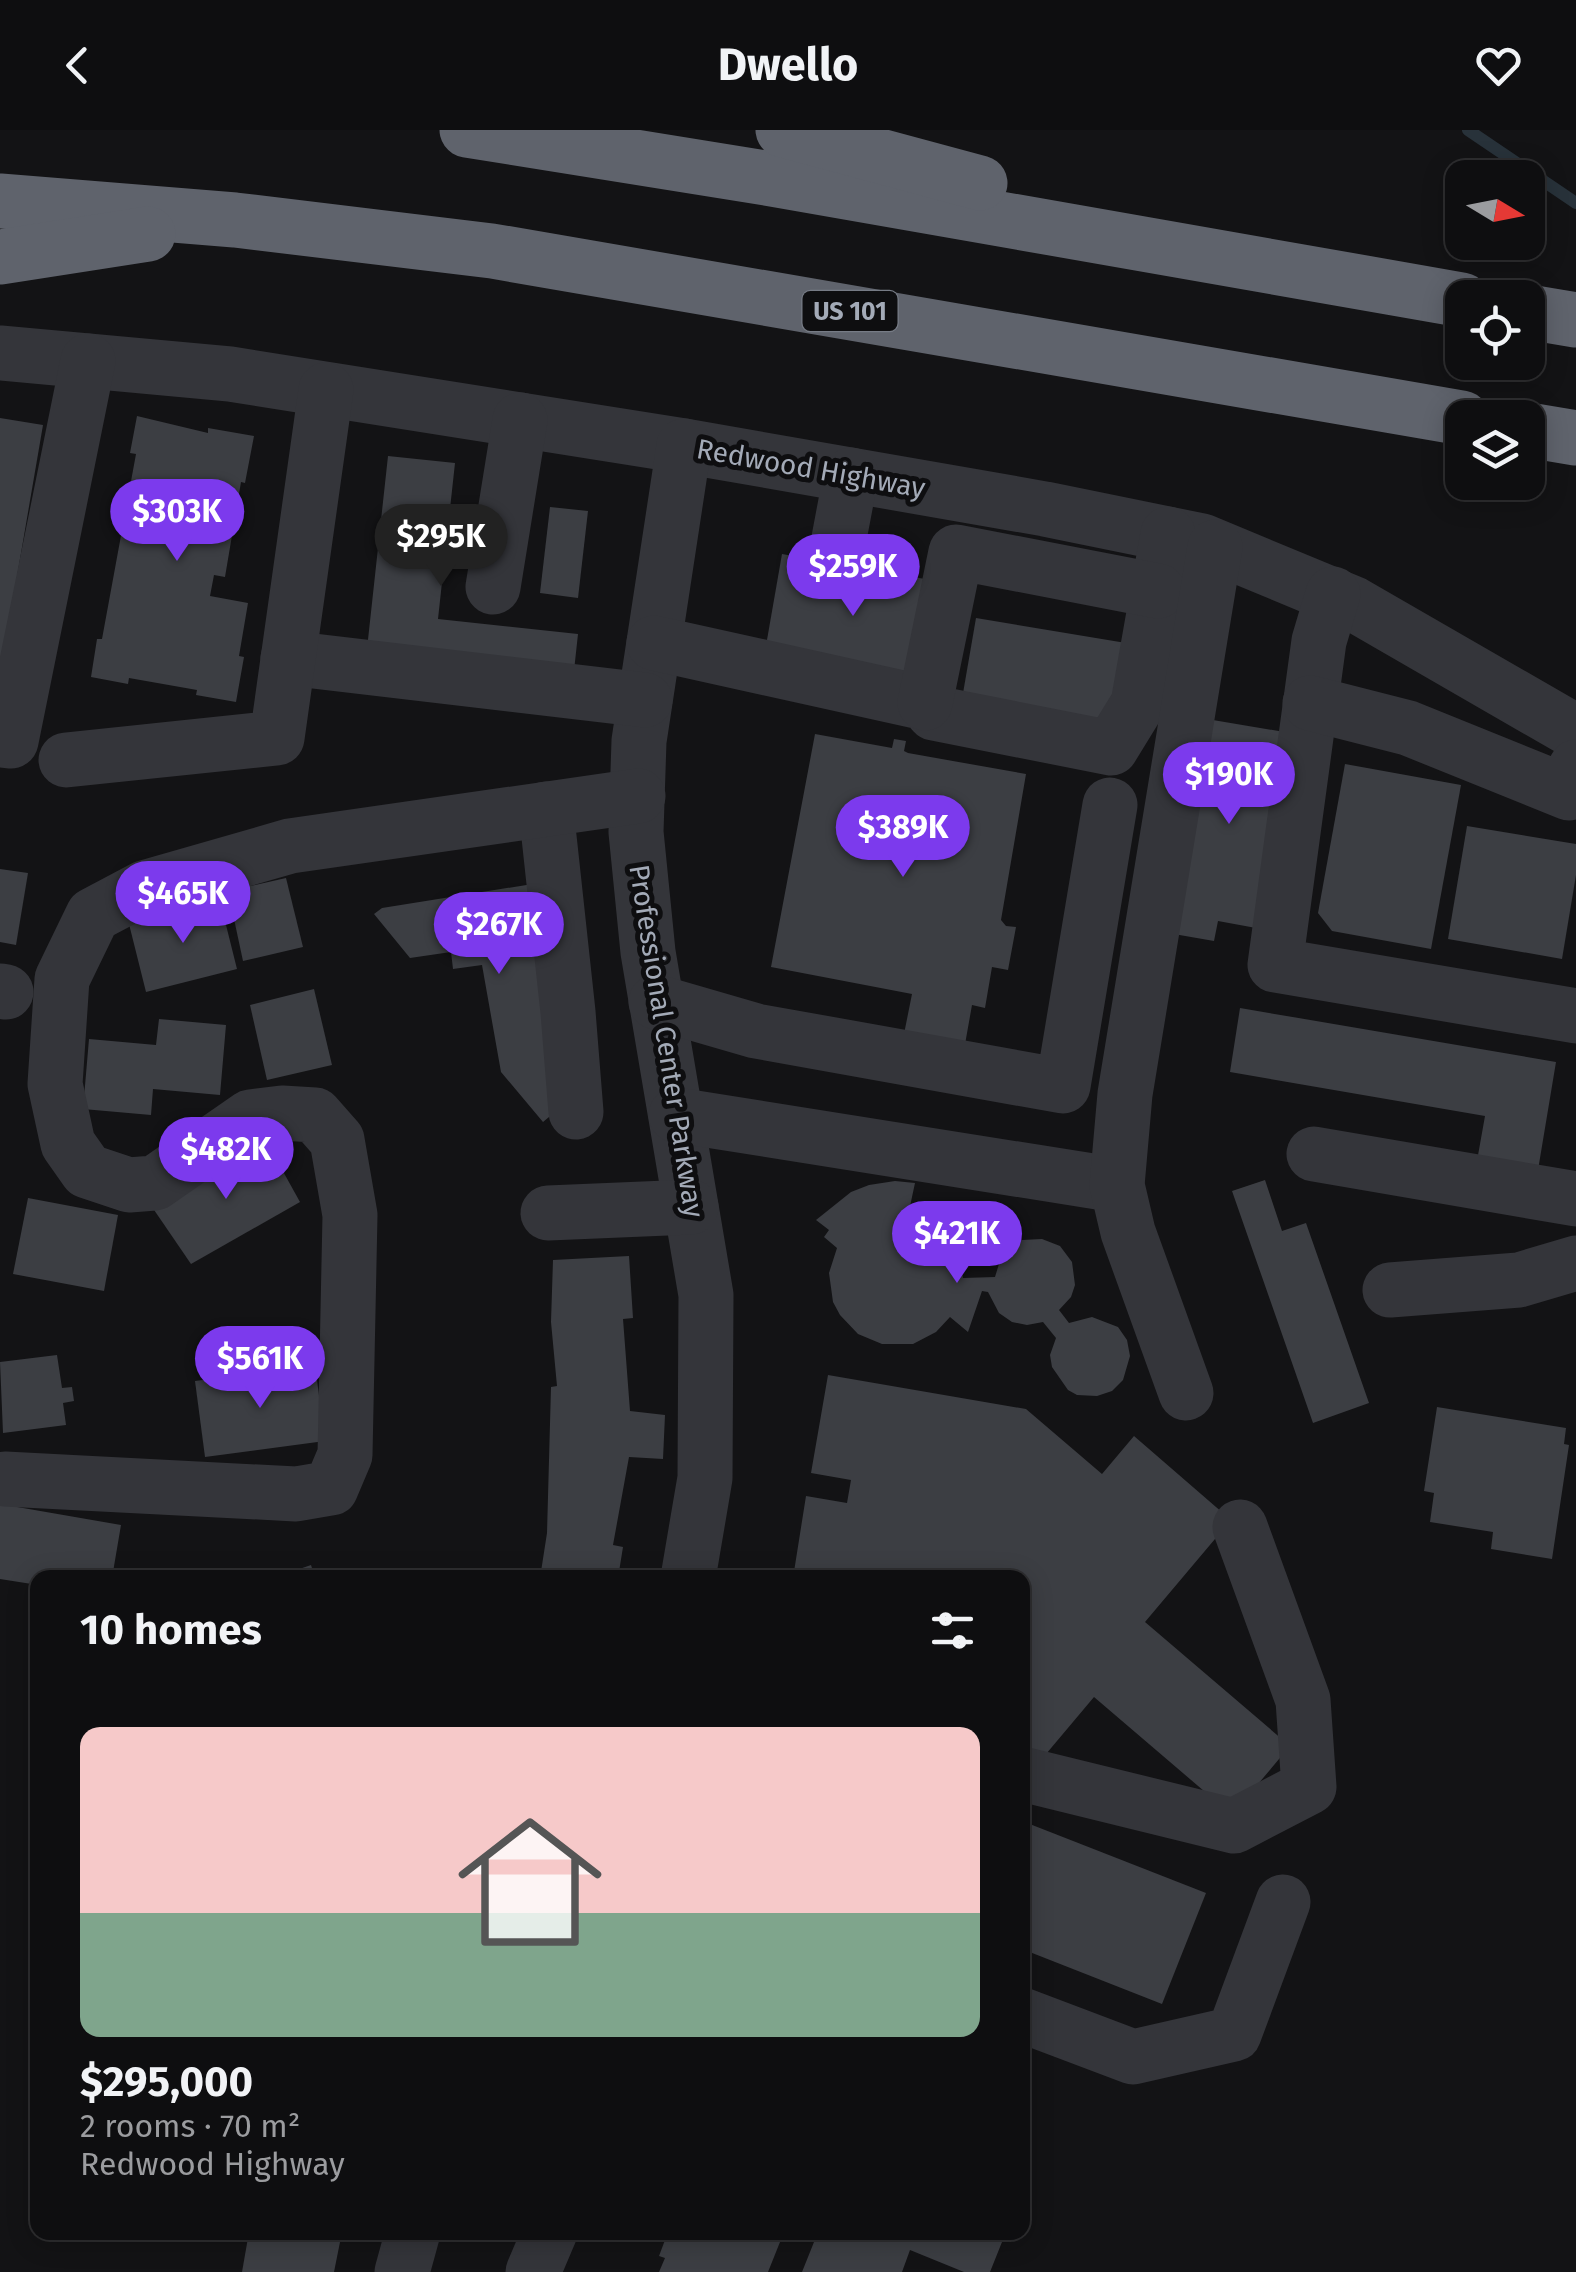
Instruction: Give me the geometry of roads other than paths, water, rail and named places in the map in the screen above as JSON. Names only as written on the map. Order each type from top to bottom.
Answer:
[{"type":"highway","points":[[468,130],[1445,297]]},
{"type":"highway","points":[[783,130],[1321,276]]},
{"type":"highway","name":"US 101","points":[[0,201],[235,220],[492,251],[1445,415]]},
{"type":"highway","points":[[0,256],[235,220]]},
{"type":"highway","points":[[1545,315],[1576,320]]},
{"type":"highway","points":[[1545,433],[1576,438]]},
{"type":"street","name":"Redwood Highway","points":[[0,353],[230,374],[684,446],[1191,540],[1354,604],[1576,732]]},
{"type":"street","points":[[0,740],[10,741],[88,361]]},
{"type":"street","points":[[66,760],[277,738],[326,390]]},
{"type":"street","points":[[493,586],[520,420]]},
{"type":"street","name":"Professional Center Parkway","points":[[684,446],[639,741],[636,832],[656,1002],[706,1295],[704,1478],[689,1570]]},
{"type":"street","points":[[837,549],[851,475]]},
{"type":"street","points":[[654,643],[925,703],[934,712],[1111,748],[1138,704],[1158,590],[1191,540]]},
{"type":"street","points":[[1186,1393],[1128,1232],[1117,1185],[1124,1094],[1191,540]]},
{"type":"street","points":[[925,703],[956,552],[1158,590]]},
{"type":"street","points":[[1332,594],[1318,641],[1275,964],[1576,1016]]},
{"type":"street","points":[[288,658],[645,700]]},
{"type":"street","points":[[1310,703],[1408,728],[1569,793],[1576,767]]},
{"type":"street","points":[[4,1479],[296,1494],[330,1488],[345,1455],[350,1215],[337,1140],[315,1115],[282,1112],[250,1117],[154,1183],[129,1185],[87,1172],[68,1144],[55,1084],[62,979],[93,915],[144,888],[290,846],[638,796]]},
{"type":"street","points":[[656,1002],[756,1031],[1063,1086],[1110,806]]},
{"type":"street","points":[[546,808],[576,1112]]},
{"type":"street","points":[[676,1115],[1117,1185]]},
{"type":"street","points":[[1314,1154],[1576,1199]]},
{"type":"street","points":[[548,1213],[691,1207]]},
{"type":"street","points":[[1390,1290],[1518,1280],[1576,1262]]},
{"type":"street","points":[[1030,1776],[1234,1826],[1310,1787],[1303,1700],[1240,1527]]},
{"type":"street","points":[[1030,2017],[1133,2057],[1234,2034],[1283,1902]]},
{"type":"street","points":[[402,2272],[410,2240]]},
{"type":"street","points":[[533,2272],[547,2240]]},
{"type":"waterway","points":[[1468,130],[1576,203]]}]
